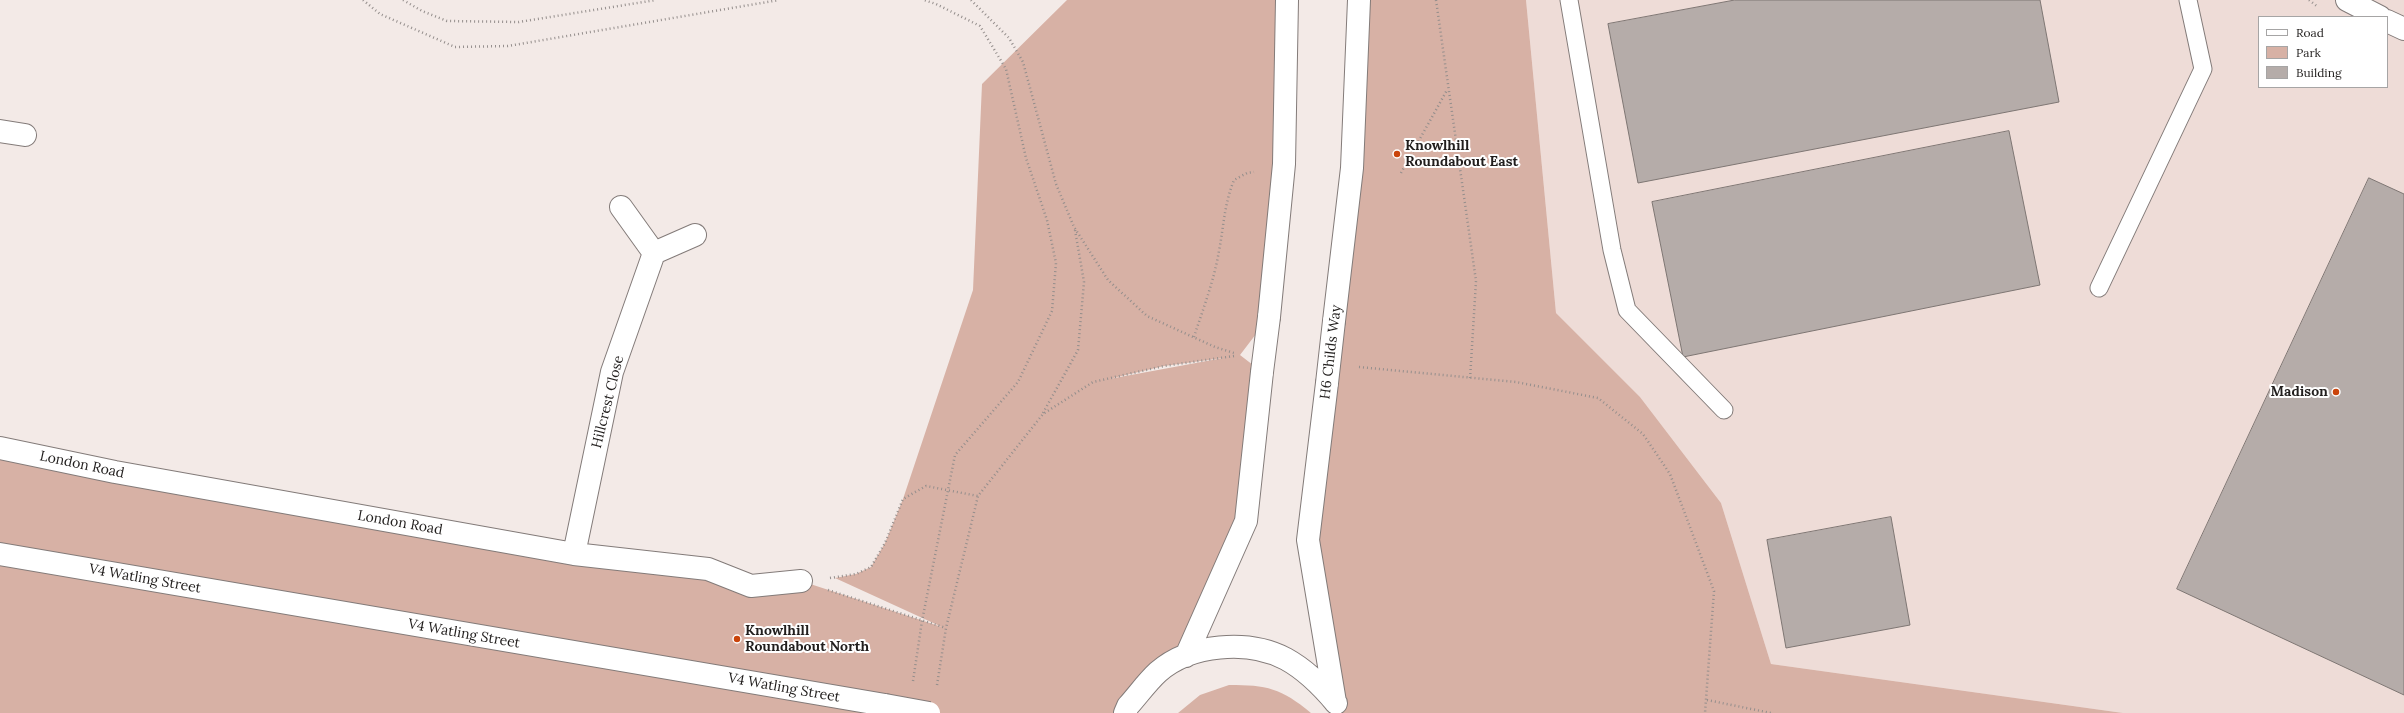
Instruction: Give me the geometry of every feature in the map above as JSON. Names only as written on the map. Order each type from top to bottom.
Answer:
[{"type":"street","points":[[1186,656],[1246,521],[1269,317],[1284,164],[1287,0]]},
{"type":"street","name":"H6 Childs Way","points":[[1338,708],[1308,540],[1352,168],[1359,0]]},
{"type":"street","points":[[2347,0],[2378,16]]},
{"type":"street","points":[[2388,21],[2404,29]]},
{"type":"street","points":[[0,131],[25,136]]},
{"type":"street","points":[[621,208],[654,253],[694,235]]},
{"type":"street","name":"Hillcrest Close","points":[[574,554],[612,372],[654,253]]},
{"type":"street","name":"London Road","points":[[0,448],[115,472],[574,554],[708,569],[751,586],[801,581]]},
{"type":"street","name":"V4 Watling Street","points":[[0,554],[929,713]]},
{"type":"street","points":[[1125,713],[1128,706],[1159,672],[1186,656],[1219,648],[1253,649],[1278,656],[1313,677],[1338,708]]},
{"type":"lane","points":[[1569,0],[1612,250],[1627,310],[1724,410]]},
{"type":"lane","points":[[2099,288],[2203,69],[2188,0]]},
{"type":"path","points":[[363,0],[380,14],[455,47],[508,46],[779,0]]},
{"type":"path","points":[[403,0],[422,11],[447,21],[519,22],[656,0]]},
{"type":"path","points":[[912,682],[922,621],[955,455],[1018,382],[1052,311],[1056,263],[1047,220],[1026,158],[1006,70],[980,26],[936,4],[924,0]]},
{"type":"path","points":[[937,690],[946,628],[978,496],[1043,414],[1078,350],[1084,282],[1074,228],[1056,184],[1023,62],[1009,38],[971,0]]},
{"type":"path","points":[[1436,0],[1447,90],[1476,281],[1470,378]]},
{"type":"path","points":[[1401,173],[1447,90]]},
{"type":"path","points":[[1194,337],[1209,293],[1219,252],[1225,201],[1234,180],[1247,173],[1260,171]]},
{"type":"path","points":[[1043,414],[1093,382],[1164,366],[1240,355],[1194,337],[1148,316],[1114,285],[1074,228]]},
{"type":"path","points":[[1356,367],[1516,382],[1598,398],[1643,434],[1670,474],[1714,591],[1707,700],[1704,713]]},
{"type":"path","points":[[801,581],[856,574],[871,566],[885,543],[903,499],[926,486],[978,496]]},
{"type":"path","points":[[801,581],[946,628]]},
{"type":"path","points":[[1707,700],[1771,713]]},
{"type":"shaded area","points":[[1526,0],[2404,0],[2404,713],[2123,713],[1771,664],[1721,503],[1640,397],[1556,313]]},
{"type":"green space","points":[[1067,0],[1287,0],[1269,317],[1240,355],[1262,372],[1246,521],[1186,656],[1125,713],[0,713],[0,448],[751,586],[801,581],[942,627],[835,578],[856,574],[871,567],[885,543],[903,499],[973,290],[982,84]],"holes":[[[1223,358],[1109,379],[1164,366]]]},
{"type":"green space","points":[[1359,0],[1526,0],[1556,313],[1640,397],[1721,503],[1771,664],[2123,713],[1340,713],[1335,702],[1308,540]]},
{"type":"green space","points":[[1229,685],[1264,687],[1282,693],[1311,713],[1178,713],[1200,695]]},
{"type":"building","points":[[1735,0],[2040,0],[2059,102],[1638,183],[1608,24]]},
{"type":"building","points":[[2009,131],[2040,285],[1683,357],[1652,202]]},
{"type":"building","name":"Madison","points":[[2369,178],[2404,194],[2404,695],[2177,589]]},
{"type":"building","points":[[1891,517],[1910,625],[1786,648],[1767,540]]},
{"type":"place","name":"Knowlhill Roundabout East","points":[[1397,154]]},
{"type":"place","name":"Madison","points":[[2336,392]]},
{"type":"place","name":"Knowlhill Roundabout North","points":[[737,639]]}]
